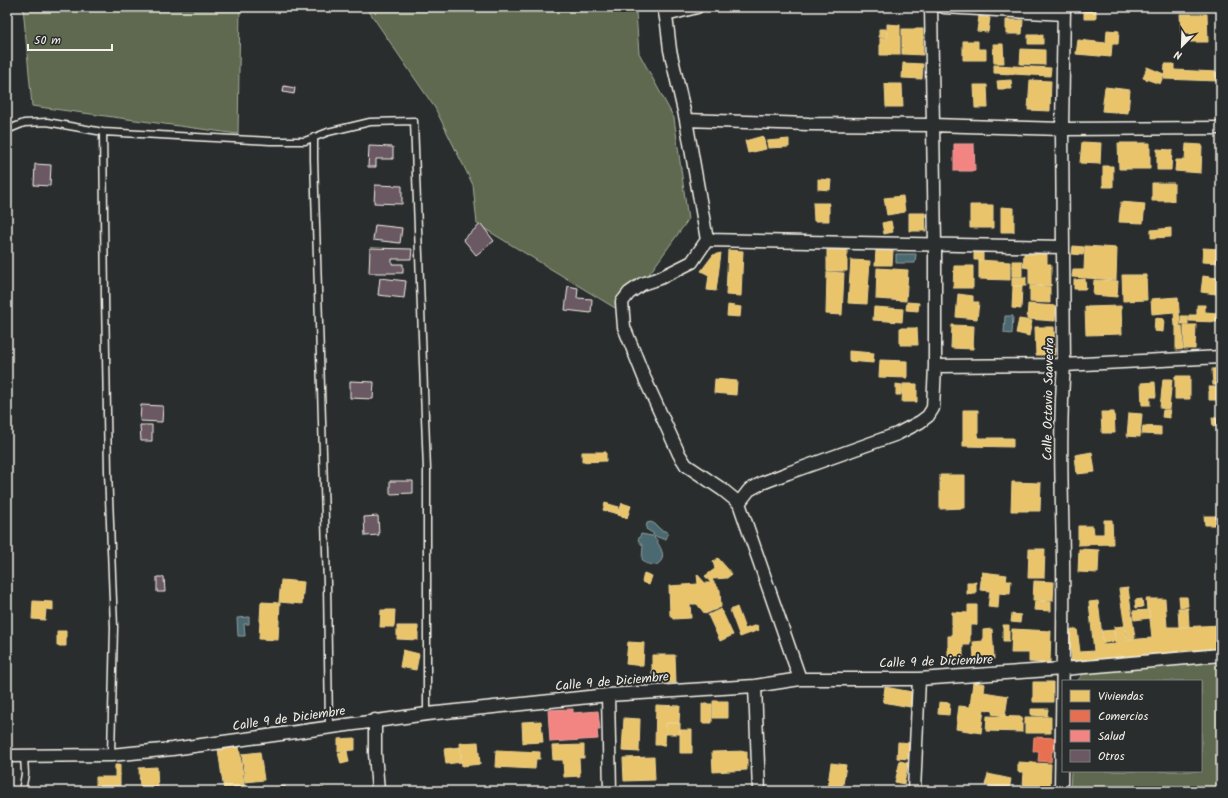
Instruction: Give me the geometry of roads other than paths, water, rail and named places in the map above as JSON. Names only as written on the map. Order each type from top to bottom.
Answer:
[{"type":"street","points":[[697,7],[665,11],[670,50],[686,120],[707,240],[692,262],[660,278],[642,284],[629,293],[622,302],[624,327],[644,377],[679,454],[686,465],[739,502],[800,679]]},
{"type":"street","points":[[739,502],[749,490],[762,483],[788,472],[897,434],[920,422],[928,416],[933,408],[935,366],[935,245],[931,7]]},
{"type":"street","points":[[944,7],[1064,11]]},
{"type":"street","name":"Calle Octavio Saavedra","points":[[1063,680],[1062,389],[1064,365],[1062,129],[1064,11]]},
{"type":"street","points":[[686,120],[1062,129],[1221,128]]},
{"type":"street","points":[[707,240],[1063,247]]},
{"type":"street","points":[[935,366],[1064,365],[1221,357]]},
{"type":"street","name":"Calle 9 de Diciembre","points":[[7,756],[111,755],[172,749],[427,714],[608,695],[755,686],[800,679],[919,679],[1063,670],[1221,655]]},
{"type":"street","points":[[914,791],[919,679]]},
{"type":"street","points":[[755,686],[759,791]]},
{"type":"street","points":[[608,695],[610,791]]},
{"type":"street","points":[[375,720],[375,753],[378,791]]},
{"type":"street","name":"Calle Octavio Saavedra","points":[[1061,791],[1062,730]]},
{"type":"lane","points":[[7,130],[24,123],[47,122],[103,132],[270,141],[305,140],[328,132],[370,122],[414,121],[427,470],[427,714]]},
{"type":"lane","points":[[103,132],[104,296],[114,627],[111,755]]},
{"type":"lane","points":[[314,137],[322,465],[327,584],[329,727]]},
{"type":"lane","points":[[22,791],[25,774],[24,756]]},
{"type":"water","points":[[896,254],[916,254],[915,263],[896,263]]},
{"type":"water","points":[[1005,316],[1013,316],[1012,334],[1004,333]]},
{"type":"water","points":[[651,522],[661,530],[668,533],[666,539],[655,536],[654,538],[657,540],[663,554],[660,562],[655,565],[645,563],[642,559],[643,546],[638,540],[641,534],[652,536],[654,534],[646,529],[647,523]]},
{"type":"water","points":[[249,617],[249,624],[244,624],[245,636],[238,636],[237,618]]}]
